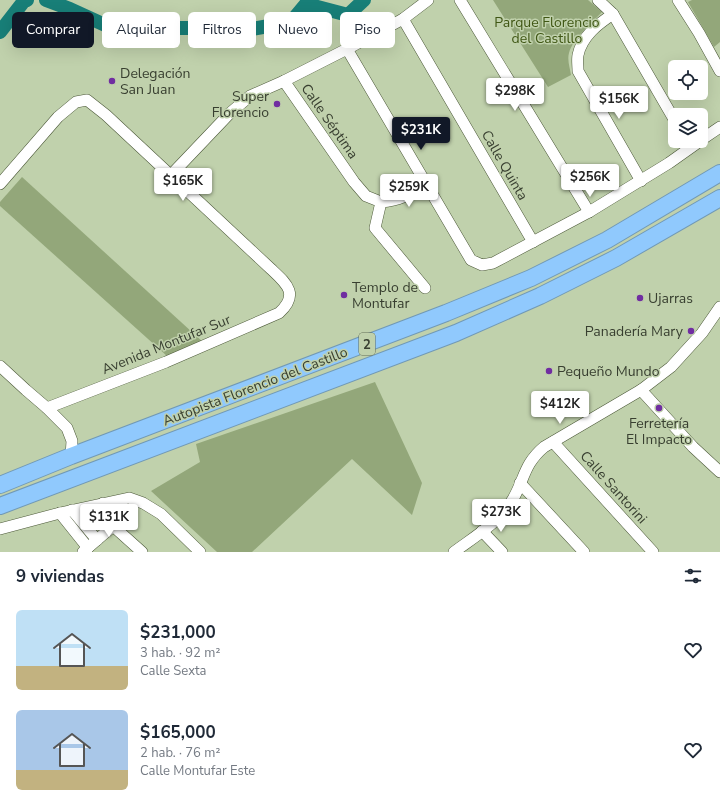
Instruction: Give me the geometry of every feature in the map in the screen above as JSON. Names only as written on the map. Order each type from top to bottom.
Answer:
[{"type":"highway","name":"Autopista Florencio del Castillo","points":[[0,485],[71,456],[446,313],[531,278],[607,240],[720,173]]},
{"type":"highway","name":"Autopista Florencio del Castillo","points":[[2,506],[449,335],[540,296],[616,258],[720,198]]},
{"type":"street","points":[[0,184],[58,118],[76,102],[87,100],[171,175],[230,113],[250,96],[284,81],[403,19],[428,0]]},
{"type":"street","points":[[460,0],[589,212]]},
{"type":"street","points":[[598,0],[613,14],[668,109]]},
{"type":"street","points":[[678,0],[699,33],[716,54],[720,71]]},
{"type":"street","points":[[613,14],[589,34],[582,44],[578,55],[578,71],[641,181]]},
{"type":"street","name":"Calle Quinta","points":[[403,19],[533,242]]},
{"type":"street","points":[[347,49],[471,260],[482,265],[493,264],[589,212],[641,181],[684,148]]},
{"type":"street","name":"Calle Séptima","points":[[284,81],[354,182],[366,196],[381,202]]},
{"type":"street","points":[[708,136],[720,128]]},
{"type":"street","name":"Avenida Montufar Sur","points":[[47,408],[147,370],[272,316],[282,310],[289,299],[288,287],[283,280],[171,175]]},
{"type":"street","points":[[425,288],[375,228],[381,202],[395,201],[403,198],[427,184]]},
{"type":"street","points":[[454,552],[502,515],[513,500],[527,466],[535,455],[544,447],[641,390],[671,367],[702,333],[720,307]]},
{"type":"street","points":[[0,366],[67,428],[71,434],[72,441],[71,456]]},
{"type":"street","points":[[641,390],[693,447],[720,472]]},
{"type":"street","name":"Calle Santorini","points":[[553,442],[653,552]]},
{"type":"street","points":[[520,483],[584,552]]},
{"type":"street","points":[[0,529],[72,510],[129,498],[143,503],[161,514],[200,552]]},
{"type":"street","points":[[104,503],[113,526],[142,552]]},
{"type":"street","points":[[72,510],[97,540]]},
{"type":"street","points":[[60,513],[85,550],[113,526]]},
{"type":"street","points":[[482,531],[502,552]]},
{"type":"green space","name":"Parque Florencio del Castillo","points":[[493,0],[588,0],[602,12],[583,31],[571,47],[568,58],[571,75],[548,87]]},
{"type":"green space","points":[[692,0],[720,0],[720,42],[714,47],[688,2]]},
{"type":"green space","points":[[22,177],[204,343],[167,356],[0,206],[0,202]]},
{"type":"green space","points":[[375,382],[422,483],[412,515],[352,459],[252,552],[217,552],[151,491],[200,462],[196,444]]},
{"type":"waterway","points":[[0,32],[24,1],[27,0]]},
{"type":"waterway","points":[[46,0],[105,25],[157,28],[212,28],[236,35],[247,30],[291,22],[306,4],[348,15],[364,0]]},
{"type":"place","name":"Delegación San Juan","points":[[112,81]]},
{"type":"place","name":"Super Florencio","points":[[277,104]]},
{"type":"place","name":"Templo de Montufar","points":[[344,295]]},
{"type":"place","name":"Ujarras","points":[[640,298]]},
{"type":"place","name":"Panadería Mary","points":[[691,331]]},
{"type":"place","name":"Pequeño Mundo","points":[[549,371]]},
{"type":"place","name":"Ferretería El Impacto","points":[[659,408]]}]
